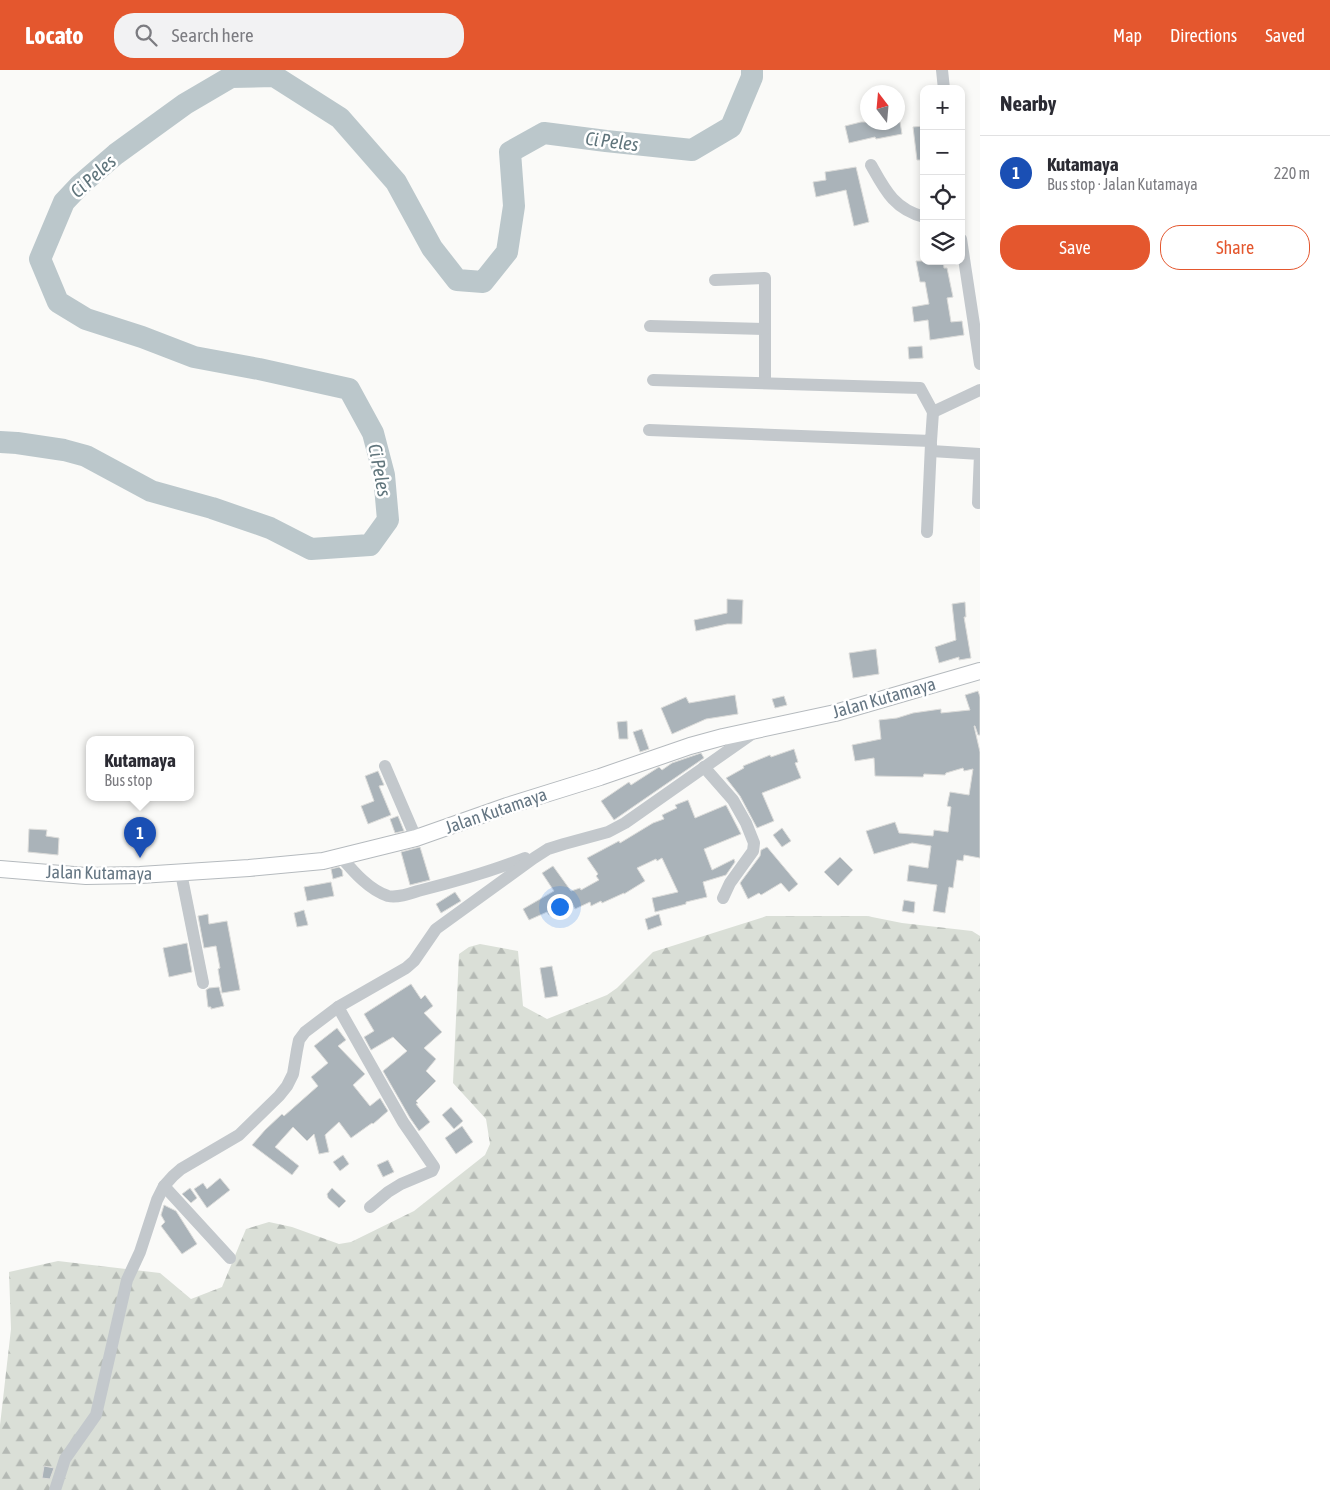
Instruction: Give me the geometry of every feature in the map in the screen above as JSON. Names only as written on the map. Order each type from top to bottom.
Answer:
[{"type":"main road","name":"Jalan Kutamaya","points":[[0,869],[86,876],[181,873],[323,861],[416,838],[690,746],[760,728],[835,713],[980,671]]},
{"type":"street","points":[[942,70],[944,85]]},
{"type":"street","points":[[871,165],[886,191],[899,206],[920,215]]},
{"type":"street","points":[[965,265],[980,364]]},
{"type":"street","points":[[715,280],[765,278],[764,383]]},
{"type":"street","points":[[650,326],[765,328]]},
{"type":"street","points":[[653,380],[920,388],[933,412],[927,532]]},
{"type":"street","points":[[933,412],[980,390]]},
{"type":"street","points":[[649,430],[931,446],[980,454],[978,503]]},
{"type":"street","points":[[341,857],[370,886],[390,897],[441,886],[513,863],[564,844],[608,832],[625,823],[760,728]]},
{"type":"street","points":[[384,766],[416,838]]},
{"type":"street","points":[[704,767],[733,800],[746,823],[754,843],[753,851],[730,883],[723,898]]},
{"type":"street","points":[[55,1490],[65,1459],[96,1415],[127,1280],[140,1252],[156,1200],[164,1186],[181,1169],[239,1135],[279,1096],[293,1074],[299,1040],[305,1032],[338,1008],[406,968],[414,961],[426,941],[440,925],[528,862],[548,850]]},
{"type":"street","points":[[181,873],[203,983]]},
{"type":"street","points":[[338,1008],[403,1122],[434,1167],[432,1171],[401,1184],[388,1192],[370,1207]]},
{"type":"street","points":[[164,1186],[230,1258]]},
{"type":"green space","points":[[767,916],[867,916],[902,923],[972,931],[980,936],[980,1490],[0,1490],[0,1425],[11,1329],[9,1272],[58,1261],[160,1273],[191,1299],[222,1287],[246,1229],[269,1222],[292,1227],[339,1244],[351,1242],[414,1211],[485,1155],[490,1144],[486,1119],[453,1083],[459,954],[469,947],[480,944],[518,951],[523,1006],[547,1019],[607,995],[617,988],[653,952]]},
{"type":"building","points":[[860,122],[860,130],[901,130],[902,134],[876,139],[875,137],[849,143],[845,126]]},
{"type":"building","points":[[920,126],[920,160],[917,160],[913,127]]},
{"type":"building","points":[[856,167],[869,222],[854,226],[846,190],[816,197],[813,182],[826,180],[825,172]]},
{"type":"building","points":[[916,261],[920,261],[920,265],[944,265],[944,268],[947,268],[953,297],[947,298],[951,322],[962,321],[964,335],[930,340],[928,320],[914,322],[912,307],[929,304],[925,282],[920,282]]},
{"type":"building","points":[[922,346],[923,358],[909,359],[908,347]]},
{"type":"building","points":[[727,599],[743,600],[742,624],[727,624],[696,631],[694,620],[727,613]]},
{"type":"building","points":[[965,602],[966,617],[964,617],[971,658],[959,660],[959,657],[939,663],[935,647],[956,640],[952,604]]},
{"type":"building","points":[[876,649],[879,674],[853,678],[849,653]]},
{"type":"building","points":[[978,691],[980,697],[980,735],[978,735],[974,726],[980,752],[980,858],[964,855],[963,861],[957,860],[953,888],[949,887],[945,913],[933,911],[937,885],[907,881],[909,865],[928,868],[931,846],[912,843],[874,854],[866,831],[895,822],[899,833],[933,836],[934,830],[948,832],[951,807],[947,806],[950,792],[969,795],[973,769],[964,771],[963,768],[946,773],[945,775],[924,774],[923,777],[875,776],[874,758],[855,761],[852,745],[881,739],[879,720],[941,709],[941,713],[970,710],[965,695]]},
{"type":"building","points":[[735,695],[738,714],[706,719],[672,734],[661,708],[686,697],[689,703]]},
{"type":"building","points":[[784,696],[787,705],[775,708],[772,699]]},
{"type":"building","points":[[627,721],[628,739],[619,739],[617,722]]},
{"type":"building","points":[[642,729],[649,749],[640,752],[633,732]]},
{"type":"building","points":[[794,749],[798,762],[795,763],[801,778],[762,793],[774,821],[757,828],[740,796],[726,778],[744,768],[743,766],[770,755],[771,757]]},
{"type":"building","points":[[701,753],[704,758],[614,820],[601,801],[629,782],[631,785],[659,767],[662,770],[672,763]]},
{"type":"building","points":[[378,771],[384,785],[379,786],[391,815],[368,824],[361,806],[374,801],[365,776]]},
{"type":"building","points":[[688,800],[695,818],[726,805],[741,834],[704,849],[712,870],[734,859],[735,862],[726,875],[703,882],[707,897],[655,912],[652,898],[678,892],[662,858],[637,868],[645,881],[624,894],[591,906],[590,902],[575,909],[572,903],[549,915],[547,912],[529,920],[523,909],[554,891],[542,873],[553,866],[571,891],[580,888],[581,890],[599,880],[596,876],[598,874],[587,858],[619,841],[620,843],[653,823],[664,819],[662,815],[677,808],[675,805]]},
{"type":"building","points":[[398,816],[404,831],[395,833],[390,819]]},
{"type":"building","points":[[782,828],[791,841],[782,847],[773,835]]},
{"type":"building","points":[[29,829],[47,830],[46,836],[59,838],[58,855],[28,852]]},
{"type":"building","points":[[420,847],[430,880],[410,885],[401,852]]},
{"type":"building","points":[[767,847],[798,884],[789,892],[781,883],[761,895],[759,893],[748,899],[740,883],[760,856],[761,850]]},
{"type":"building","points":[[840,857],[853,870],[838,886],[824,872]]},
{"type":"building","points":[[339,867],[342,870],[343,876],[333,879],[331,869]]},
{"type":"building","points":[[331,882],[334,896],[307,901],[304,887]]},
{"type":"building","points":[[455,892],[461,901],[441,913],[436,904]]},
{"type":"building","points":[[904,900],[915,902],[914,913],[902,911]]},
{"type":"building","points":[[304,910],[308,925],[297,927],[294,913]]},
{"type":"building","points":[[208,914],[209,924],[227,921],[240,990],[222,993],[216,946],[204,948],[198,916]]},
{"type":"building","points":[[659,914],[662,925],[648,930],[645,919]]},
{"type":"building","points":[[187,943],[192,972],[169,977],[163,948]]},
{"type":"building","points":[[552,966],[558,996],[545,998],[540,968]]},
{"type":"building","points":[[411,984],[421,999],[425,995],[433,1006],[424,1013],[442,1032],[424,1048],[436,1059],[426,1071],[436,1081],[416,1101],[418,1103],[416,1104],[430,1122],[419,1131],[383,1071],[407,1051],[393,1037],[371,1050],[364,1037],[374,1031],[364,1014]]},
{"type":"building","points":[[219,987],[224,1006],[211,1009],[211,1007],[208,1007],[206,990]]},
{"type":"building","points":[[337,1028],[346,1040],[338,1046],[365,1074],[353,1085],[370,1106],[380,1098],[388,1111],[373,1124],[351,1138],[339,1122],[325,1135],[329,1152],[319,1154],[314,1134],[307,1141],[293,1127],[275,1147],[299,1166],[292,1175],[252,1145],[282,1114],[284,1116],[318,1086],[311,1077],[328,1063],[314,1046]]},
{"type":"building","points":[[451,1107],[463,1121],[454,1129],[442,1115]]},
{"type":"building","points":[[462,1126],[473,1142],[456,1154],[445,1138]]},
{"type":"building","points":[[343,1155],[349,1164],[340,1171],[333,1162]]},
{"type":"building","points":[[388,1160],[394,1172],[383,1177],[377,1165]]},
{"type":"building","points":[[220,1178],[230,1190],[207,1208],[194,1189],[203,1183],[207,1189]]},
{"type":"building","points":[[190,1188],[197,1198],[191,1203],[182,1194]]},
{"type":"building","points":[[332,1188],[346,1201],[339,1208],[328,1198],[327,1194]]},
{"type":"building","points":[[164,1205],[176,1211],[197,1244],[182,1254],[161,1226],[165,1222],[161,1215]]},
{"type":"building","points":[[44,1466],[54,1468],[50,1479],[42,1478]]},
{"type":"waterway","name":"Ci Peles","points":[[0,442],[64,450],[86,456],[151,491],[212,508],[270,528],[311,549],[370,545],[388,520],[384,475],[373,433],[349,389],[194,357],[142,337],[86,319],[58,302],[40,259],[64,202],[80,185],[116,154],[185,104],[231,77],[274,76],[340,118],[396,182],[432,248],[457,280],[483,282],[507,252],[514,206],[510,152],[544,133],[692,150],[731,127],[752,77],[752,70]]},
{"type":"place","name":"Kutamaya","points":[[140,858]]}]
